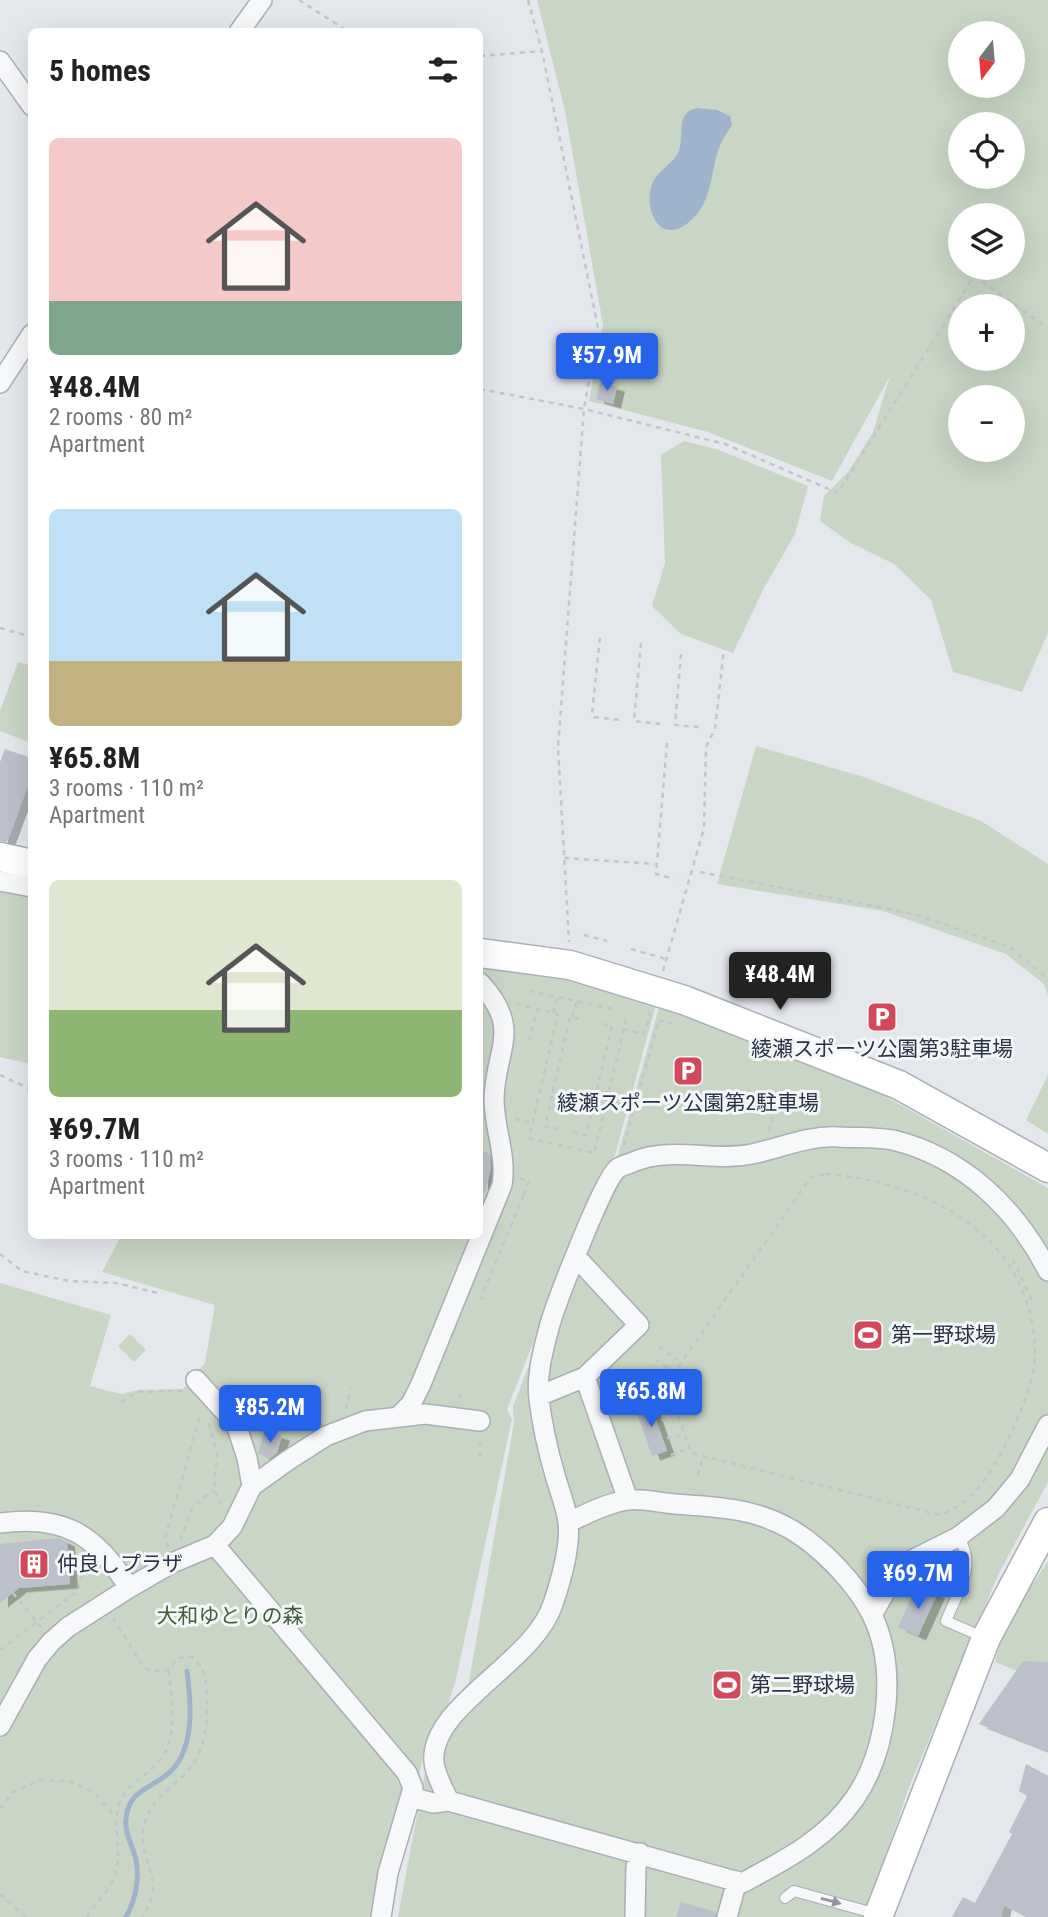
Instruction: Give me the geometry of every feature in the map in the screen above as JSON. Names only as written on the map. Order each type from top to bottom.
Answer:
[{"type":"street","points":[[242,28],[262,0]]},
{"type":"street","points":[[0,61],[28,100]]},
{"type":"street","points":[[0,383],[28,340]]},
{"type":"street","points":[[0,857],[28,863]]},
{"type":"street","points":[[0,881],[28,886]]},
{"type":"street","points":[[483,954],[570,965],[657,991],[899,1085],[1048,1168]]},
{"type":"street","points":[[483,1232],[502,1185],[503,1155],[494,1098],[506,1036],[499,1010],[485,991]]},
{"type":"street","points":[[449,1801],[434,1763],[437,1741],[467,1698],[506,1668],[539,1630],[552,1607],[564,1561],[568,1523],[539,1396],[541,1361],[549,1326],[601,1196],[617,1169],[649,1156],[751,1154],[782,1143],[834,1136],[891,1140],[933,1154],[974,1178],[1007,1208],[1033,1242],[1048,1270]]},
{"type":"street","points":[[400,1415],[411,1404],[421,1384],[480,1239]]},
{"type":"street","points":[[539,1396],[585,1377],[639,1325],[576,1258]]},
{"type":"street","points":[[585,1377],[628,1500]]},
{"type":"street","points":[[195,1380],[236,1424],[247,1458],[252,1486]]},
{"type":"street","points":[[0,1726],[6,1700],[53,1641],[105,1603],[172,1563],[215,1545],[232,1527],[252,1486],[326,1436],[365,1421],[400,1415],[480,1421]]},
{"type":"street","points":[[872,1615],[900,1566],[958,1537],[996,1508],[1020,1479],[1048,1425]]},
{"type":"street","points":[[411,1797],[433,1803],[449,1801],[742,1883],[770,1877],[810,1846],[855,1798],[870,1771],[882,1735],[887,1699],[885,1668],[872,1615],[825,1556],[793,1530],[768,1519],[718,1506],[628,1500],[568,1523]]},
{"type":"street","points":[[0,1522],[17,1520],[68,1526],[91,1539],[111,1559],[130,1588]]},
{"type":"street","points":[[878,1916],[986,1638],[1048,1522]]},
{"type":"street","points":[[215,1545],[407,1773],[413,1788],[388,1873],[381,1917]]},
{"type":"street","points":[[635,1917],[636,1867],[640,1853]]},
{"type":"street","points":[[727,1917],[737,1881]]},
{"type":"lane","points":[[958,1537],[967,1549],[969,1561],[946,1621],[986,1638]]},
{"type":"lane","points":[[785,1898],[794,1891],[878,1916]]},
{"type":"path","points":[[299,0],[343,28]]},
{"type":"path","points":[[528,0],[542,51],[598,328],[584,409],[558,747],[570,965]]},
{"type":"path","points":[[483,56],[542,51]]},
{"type":"path","points":[[483,390],[584,409],[725,444],[838,493],[974,276],[1048,328]]},
{"type":"path","points":[[0,628],[28,636]]},
{"type":"path","points":[[600,638],[592,714],[594,717],[620,720]]},
{"type":"path","points":[[641,643],[634,721],[660,724]]},
{"type":"path","points":[[623,1029],[644,1034],[704,828],[706,747],[715,729],[724,649]]},
{"type":"path","points":[[681,654],[675,725],[699,727]]},
{"type":"path","points":[[667,743],[656,874],[674,879]]},
{"type":"path","points":[[564,858],[657,864]]},
{"type":"path","points":[[699,872],[914,914],[1010,947],[1048,979]]},
{"type":"path","points":[[584,935],[607,941]]},
{"type":"path","points":[[631,948],[666,959]]},
{"type":"path","points":[[529,990],[613,1009]]},
{"type":"path","points":[[485,991],[558,1014],[529,1138],[594,1153],[627,1016]]},
{"type":"path","points":[[553,1013],[558,997]]},
{"type":"path","points":[[559,1129],[545,1126],[576,1001]]},
{"type":"path","points":[[529,1041],[537,1009]]},
{"type":"path","points":[[572,1017],[584,1020]]},
{"type":"path","points":[[617,1169],[659,1020],[673,1024]]},
{"type":"path","points":[[573,1132],[586,1135],[612,1026],[598,1023]]},
{"type":"path","points":[[0,1075],[28,1088]]},
{"type":"path","points":[[516,1119],[533,1123]]},
{"type":"path","points":[[845,1176],[925,1197],[972,1223],[1006,1259],[1029,1308],[1035,1348],[1030,1383],[1022,1410],[990,1472],[976,1492],[957,1508],[940,1515],[712,1459],[691,1452],[667,1383],[811,1177],[845,1176]]},
{"type":"path","points":[[484,1299],[481,1298],[529,1181],[518,1177]]},
{"type":"path","points":[[0,1254],[22,1271],[69,1281],[117,1283],[159,1293]]},
{"type":"path","points":[[1013,1259],[1034,1305]]},
{"type":"path","points":[[659,1347],[678,1360]]},
{"type":"path","points":[[655,1359],[669,1369]]},
{"type":"path","points":[[121,1402],[138,1392],[200,1391],[195,1380]]},
{"type":"path","points":[[645,1385],[659,1383]]},
{"type":"path","points":[[654,1405],[667,1401]]},
{"type":"path","points":[[172,1563],[165,1538],[204,1402],[217,1454],[214,1490],[232,1527]]},
{"type":"path","points":[[661,1420],[672,1416]]},
{"type":"path","points":[[667,1438],[679,1435]]},
{"type":"path","points":[[671,1455],[684,1450]]},
{"type":"path","points":[[698,1475],[702,1460]]},
{"type":"path","points":[[172,1563],[192,1506],[214,1490]]},
{"type":"path","points":[[0,1650],[78,1591],[91,1539]]},
{"type":"path","points":[[13,1593],[53,1641]]},
{"type":"path","points":[[105,1603],[144,1668],[151,1671],[167,1670],[183,1656],[192,1657],[202,1666],[207,1691],[206,1727],[199,1756],[185,1775],[156,1798],[147,1814],[143,1839],[154,1886],[149,1907],[142,1917]]},
{"type":"path","points":[[87,1917],[112,1883],[117,1868],[116,1817],[125,1793],[133,1782],[156,1765],[168,1743],[173,1712],[167,1670]]},
{"type":"path","points":[[0,1810],[13,1792],[40,1780],[69,1781],[93,1792],[116,1817]]},
{"type":"path","points":[[0,1894],[26,1917]]},
{"type":"green space","points":[[537,0],[1048,0],[1048,633],[1022,692],[953,672],[931,600],[894,564],[851,543],[820,521],[824,496],[848,472],[873,432],[890,376],[832,481],[708,432],[589,401],[603,325],[565,111]]},
{"type":"green space","points":[[684,441],[719,450],[808,486],[795,534],[764,588],[733,653],[681,634],[652,606],[665,563],[661,455]]},
{"type":"green space","points":[[18,662],[28,664],[28,742],[0,731],[0,711]]},
{"type":"green space","points":[[756,746],[864,777],[981,821],[1048,864],[1048,995],[1044,984],[1006,954],[883,911],[717,884]]},
{"type":"green space","points":[[0,866],[28,872],[28,1063],[0,1057]]},
{"type":"green space","name":"大和ゆとりの森","points":[[483,962],[550,970],[657,1001],[612,1166],[591,1197],[507,1409],[512,1419],[456,1679],[447,1708],[428,1736],[399,1861],[390,1917],[0,1917],[0,1283],[111,1315],[90,1386],[121,1394],[138,1390],[183,1389],[205,1363],[215,1305],[102,1272],[119,1239],[483,1239]]},
{"type":"green space","points":[[660,1003],[860,1082],[1048,1188],[1048,1482],[998,1575],[909,1787],[865,1917],[398,1917],[432,1735],[469,1682],[514,1422],[513,1407],[592,1200],[615,1166]]},
{"type":"green space","points":[[1048,1075],[1048,1134],[1026,1120]]},
{"type":"green space","points":[[130,1334],[146,1350],[134,1362],[118,1346]]},
{"type":"green space","points":[[1048,1561],[1048,1664],[1017,1671],[995,1662],[1005,1625]]},
{"type":"water","points":[[697,108],[717,110],[730,116],[732,125],[718,150],[709,191],[702,207],[689,222],[678,229],[669,230],[661,227],[651,212],[650,191],[653,182],[678,153],[685,115]]},
{"type":"building","points":[[600,383],[617,387],[613,404],[596,399]]},
{"type":"building","points":[[5,749],[28,757],[28,785],[7,842],[0,841],[0,762]]},
{"type":"building","points":[[483,1151],[490,1154],[491,1168],[485,1192]]},
{"type":"building","points":[[650,1403],[667,1451],[652,1456],[635,1408]]},
{"type":"building","points":[[265,1431],[282,1436],[277,1453],[269,1459],[258,1453]]},
{"type":"building","name":"仲良しプラザ","points":[[58,1538],[67,1542],[70,1584],[19,1588],[0,1603],[0,1544]]},
{"type":"building","points":[[917,1586],[937,1594],[918,1636],[898,1627]]},
{"type":"building","points":[[1023,1661],[1048,1662],[1048,1751],[979,1724]]},
{"type":"building","points":[[1026,1764],[1048,1776],[1048,1917],[1026,1917],[1004,1905],[1001,1917],[952,1917],[963,1897],[975,1903],[1012,1834],[1009,1832],[1027,1796],[1019,1791]]},
{"type":"building","points":[[681,1902],[716,1912],[715,1917],[676,1917]]},
{"type":"waterway","points":[[126,1917],[137,1882],[136,1860],[126,1829],[128,1808],[137,1794],[172,1770],[185,1749],[190,1723],[187,1671]]},
{"type":"place","name":"綾瀬スポーツ公園第3駐車場","points":[[882,1017]]},
{"type":"place","name":"綾瀬スポーツ公園第2駐車場","points":[[688,1071]]},
{"type":"place","name":"第一野球場","points":[[868,1335]]},
{"type":"place","name":"仲良しプラザ","points":[[34,1564]]},
{"type":"place","name":"第二野球場","points":[[727,1685]]}]
